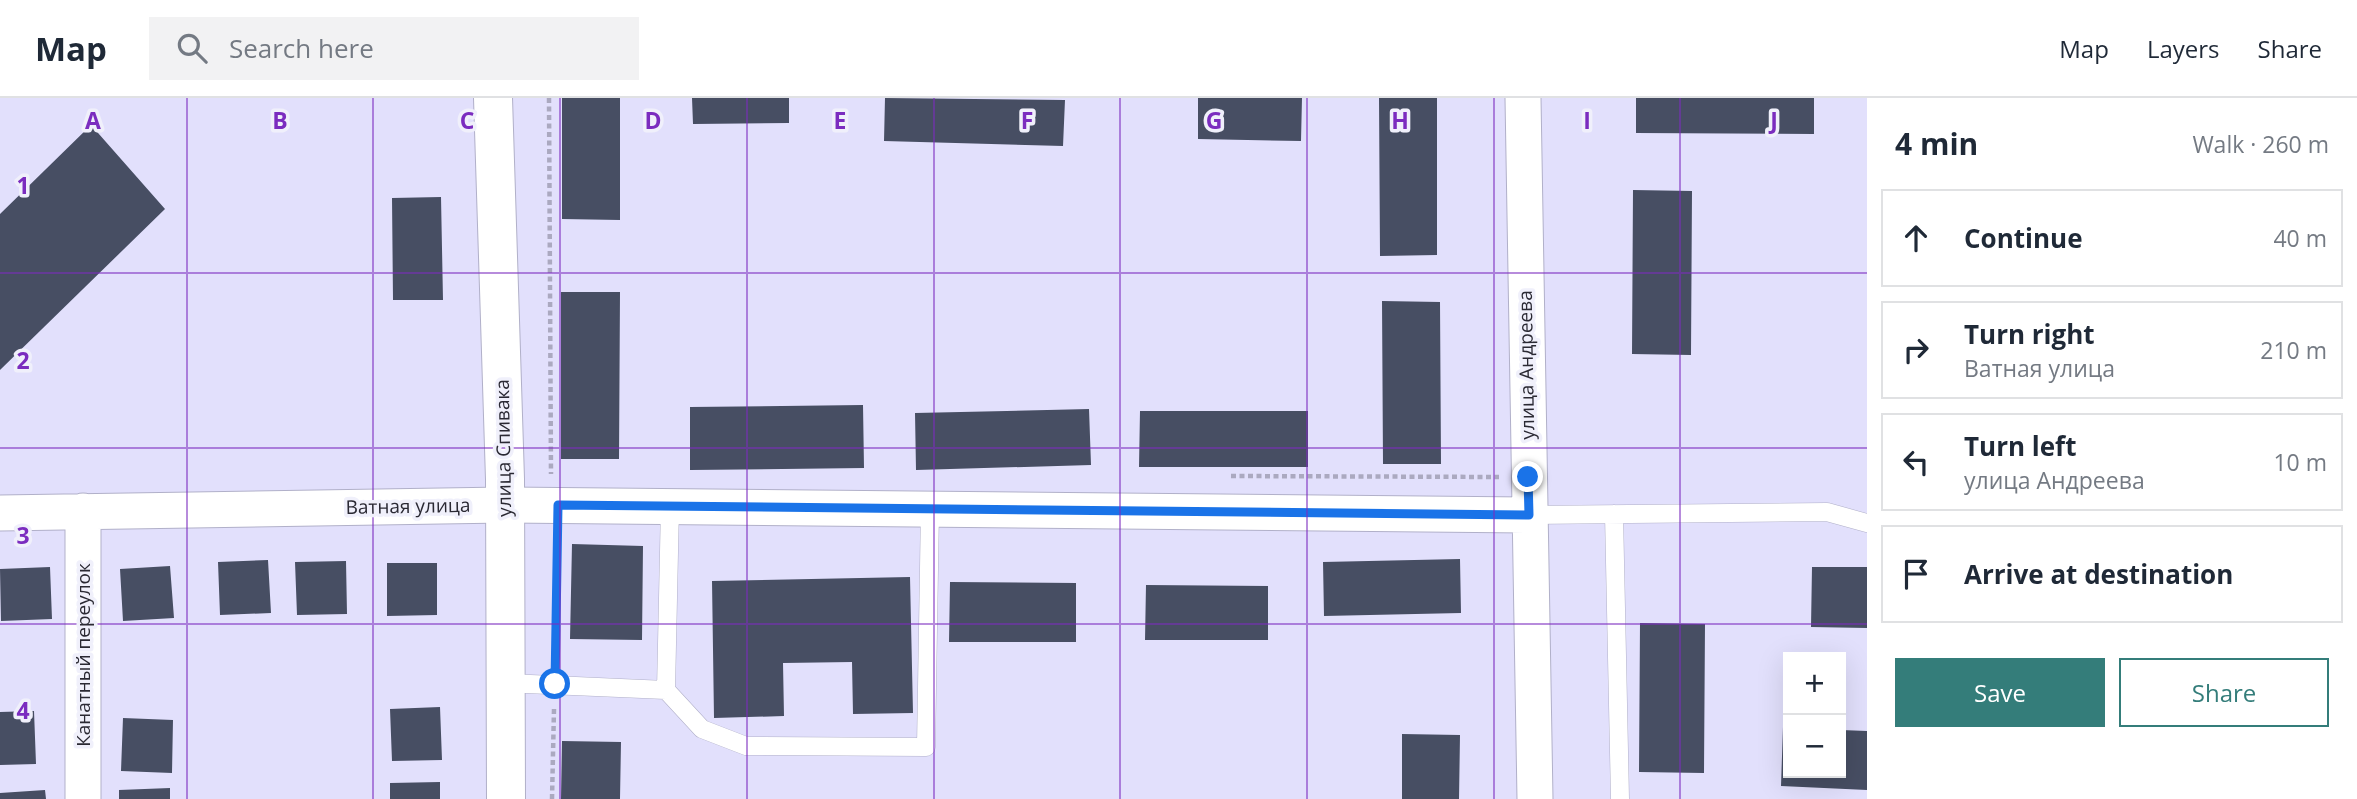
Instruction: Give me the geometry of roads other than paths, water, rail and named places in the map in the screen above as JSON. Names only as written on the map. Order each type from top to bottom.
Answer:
[{"type":"street","name":"улица Спивака","points":[[493,98],[504,505],[506,799]]},
{"type":"street","name":"улица Андреева","points":[[1523,98],[1535,799]]},
{"type":"street","name":"Ватная улица","points":[[0,513],[558,505],[1529,515]]},
{"type":"street","name":"Канатный переулок","points":[[83,511],[83,799]]},
{"type":"lane","points":[[670,506],[666,690],[702,729],[746,746],[926,747],[930,509]]},
{"type":"lane","points":[[1529,515],[1827,512],[1867,523]]},
{"type":"lane","points":[[1614,514],[1620,799]]},
{"type":"lane","points":[[505,683],[666,690]]}]
